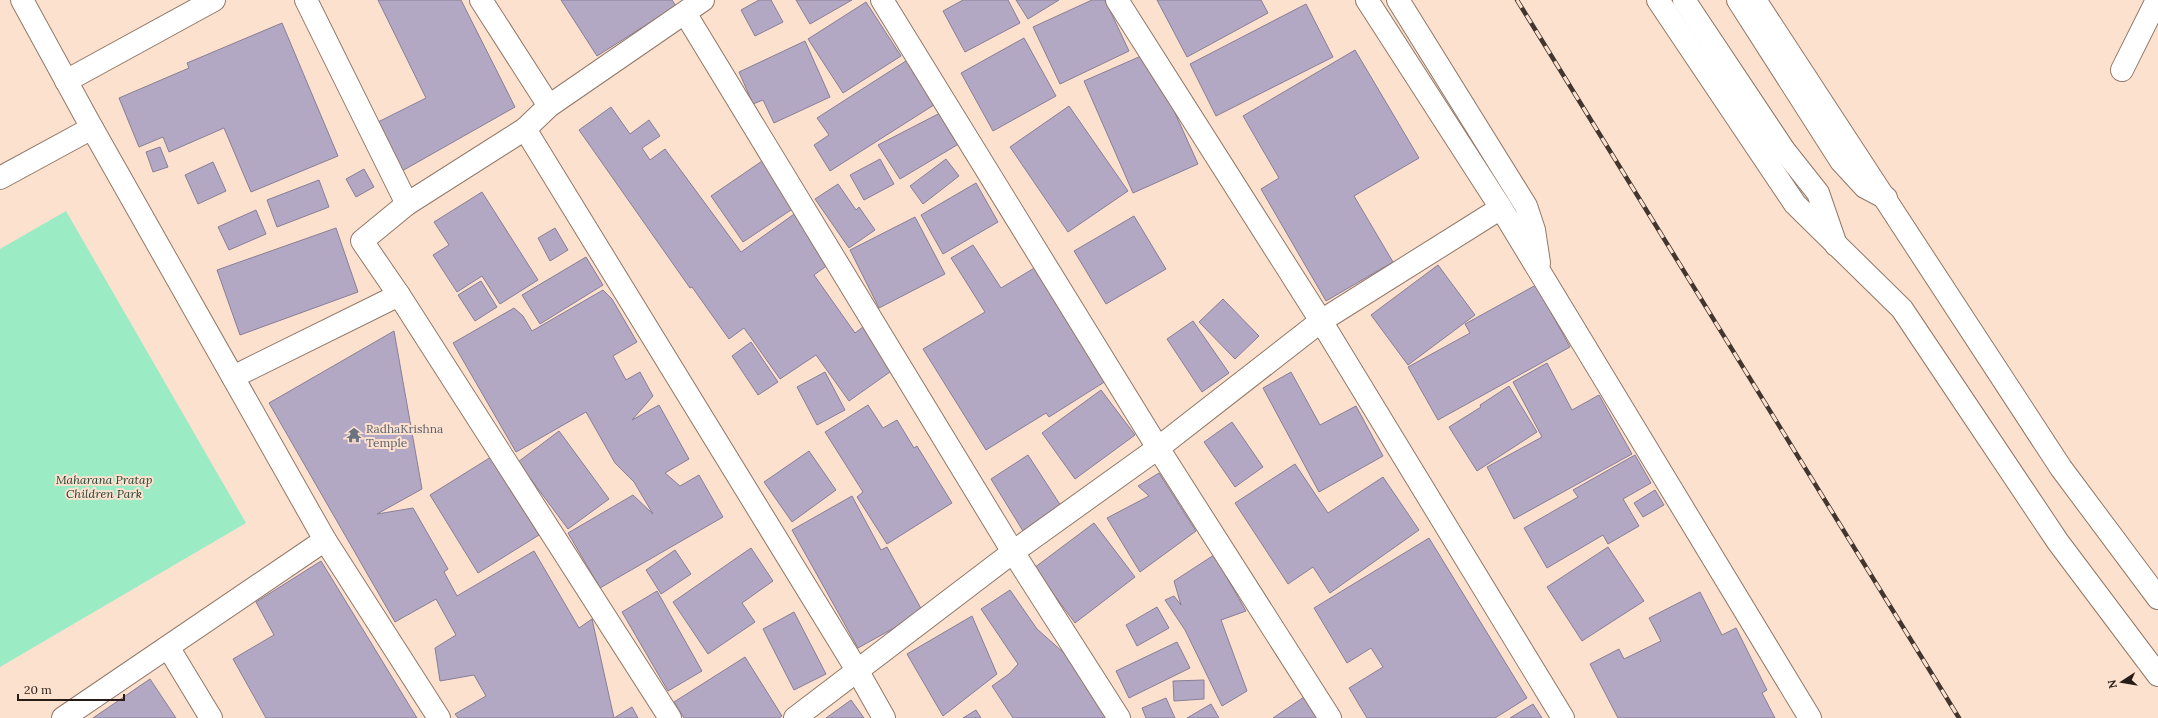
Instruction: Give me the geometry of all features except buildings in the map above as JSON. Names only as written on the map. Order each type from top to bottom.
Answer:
[{"type":"street","points":[[22,0],[92,128],[326,540],[439,718]]},
{"type":"street","points":[[66,81],[214,0]]},
{"type":"street","points":[[306,0],[407,204]]},
{"type":"street","points":[[481,0],[549,106]]},
{"type":"street","points":[[670,718],[399,295],[362,241],[407,204],[525,129],[549,106],[703,0]]},
{"type":"street","points":[[882,0],[1158,448],[1330,718]]},
{"type":"street","points":[[1117,0],[1321,321],[1564,718]]},
{"type":"street","points":[[1367,0],[1501,208],[1810,718]]},
{"type":"street","points":[[1398,0],[1526,206],[1534,230],[1542,276]]},
{"type":"street","points":[[1658,0],[1795,204],[1902,309],[2058,542],[2158,675]]},
{"type":"street","points":[[1684,0],[1784,150],[1818,193],[1836,245]]},
{"type":"street","points":[[1738,0],[1841,160],[1865,187],[1886,198]]},
{"type":"street","points":[[1755,0],[1886,198],[2061,468],[2158,598]]},
{"type":"street","points":[[2122,70],[2156,0]]},
{"type":"street","points":[[685,13],[1013,552],[1119,718]]},
{"type":"street","points":[[0,178],[92,128]]},
{"type":"street","points":[[525,129],[857,670],[884,718]]},
{"type":"street","points":[[795,718],[1013,552],[1158,448],[1321,321],[1501,208]]},
{"type":"street","points":[[233,377],[399,295]]},
{"type":"street","points":[[63,718],[326,540]]},
{"type":"street","points":[[168,647],[211,718]]},
{"type":"green space","name":"Maharana Pratap Children Park","points":[[66,211],[246,523],[0,667],[0,249]]},
{"type":"railway","points":[[1517,0],[1959,718]]},
{"type":"place","name":"RadhaKrishna Temple","points":[[354,435]]}]
